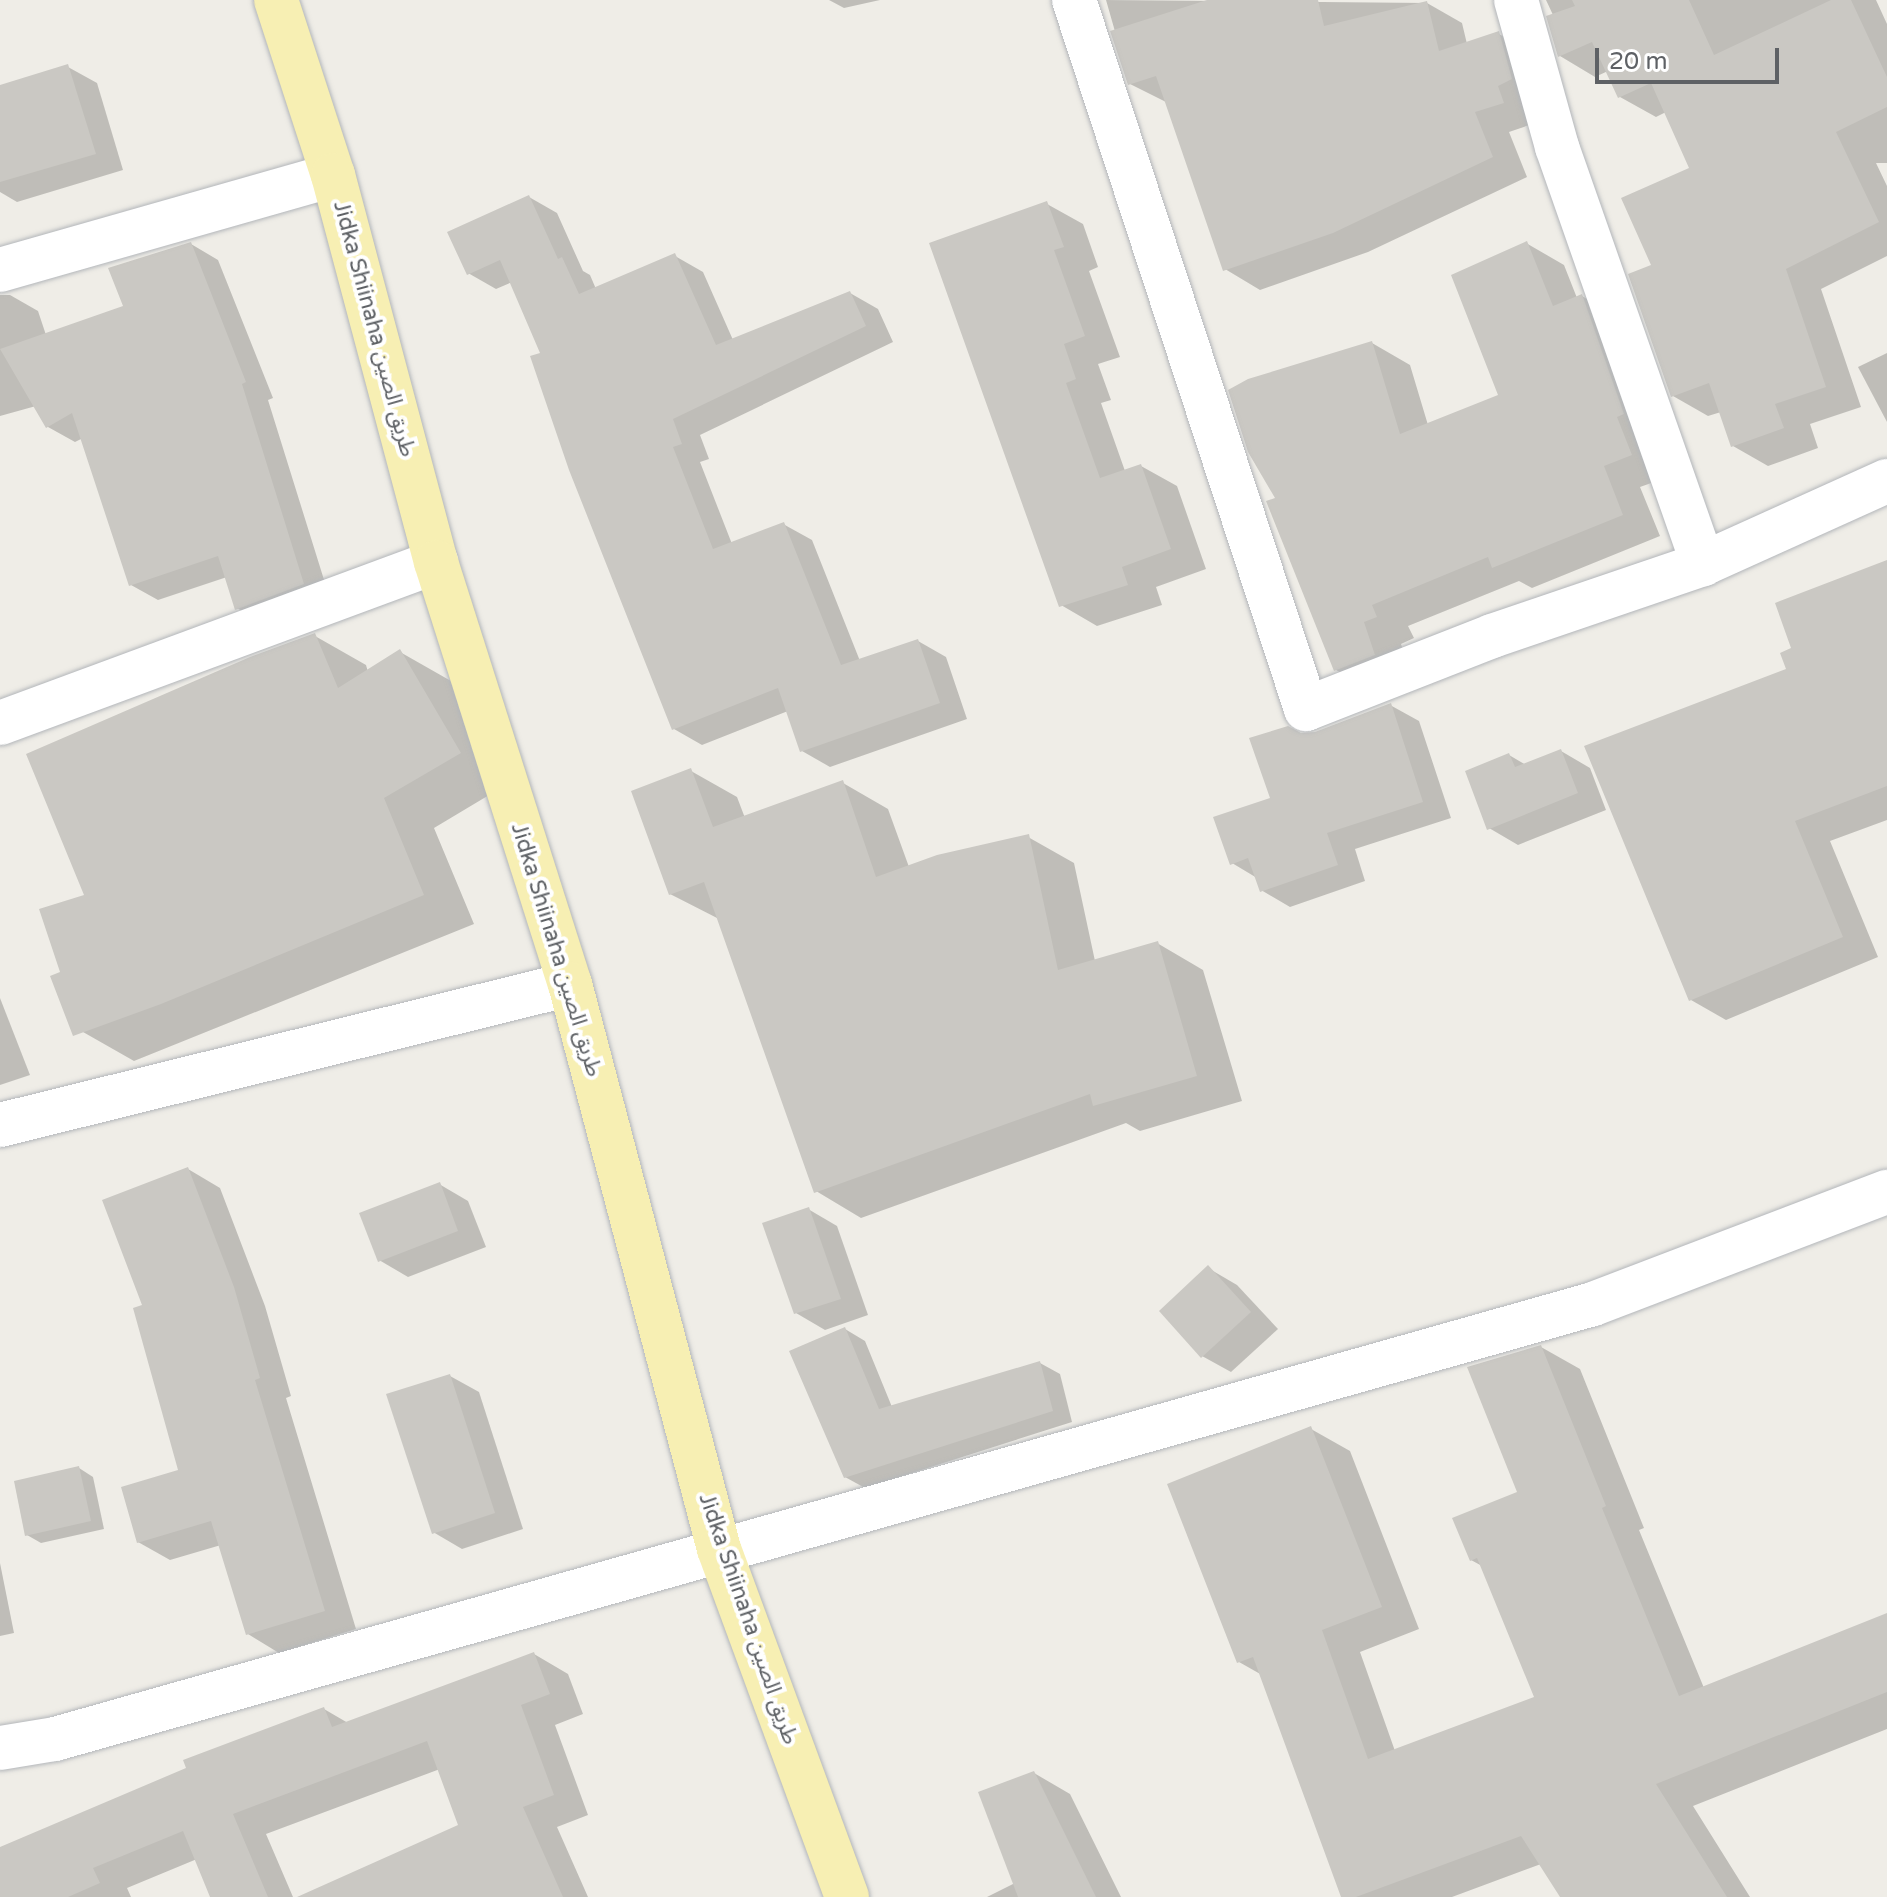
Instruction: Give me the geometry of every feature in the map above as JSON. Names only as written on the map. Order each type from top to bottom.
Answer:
[{"type":"main road","name":"Jidka Shiinaha طريق الصين","points":[[276,0],[333,175],[436,562],[570,984],[719,1549],[847,1897]]},
{"type":"street","points":[[1074,0],[1306,709],[1492,636],[1703,564],[1887,481]]},
{"type":"street","points":[[1516,0],[1557,147],[1703,564]]},
{"type":"street","points":[[0,270],[333,175]]},
{"type":"street","points":[[0,723],[436,562]]},
{"type":"street","points":[[0,1125],[570,984]]},
{"type":"street","points":[[0,1748],[55,1739],[1593,1304],[1887,1192]]},
{"type":"building","points":[[1207,0],[1318,0],[1324,26],[1427,1],[1439,51],[1499,31],[1512,79],[1498,86],[1504,103],[1475,112],[1493,157],[1333,233],[1223,271],[1156,76],[1128,85],[1110,31]]},
{"type":"building","points":[[1572,0],[1689,0],[1714,55],[1831,0],[1851,0],[1887,77],[1887,107],[1836,132],[1879,222],[1786,269],[1826,387],[1775,404],[1784,428],[1731,447],[1709,383],[1671,397],[1628,274],[1651,265],[1621,198],[1689,168],[1651,83],[1618,98],[1592,42],[1558,57],[1546,16],[1575,6]]},
{"type":"building","points":[[68,64],[96,154],[0,182],[0,85]]},
{"type":"building","points":[[529,195],[558,259],[562,257],[579,294],[675,253],[716,345],[850,291],[866,326],[673,419],[682,444],[673,447],[713,549],[784,522],[841,665],[918,639],[940,703],[800,752],[778,688],[672,730],[569,470],[530,356],[540,353],[500,260],[467,275],[447,232]]},
{"type":"building","points":[[1047,201],[1064,247],[1054,250],[1085,336],[1064,344],[1076,379],[1066,383],[1100,478],[1141,464],[1171,549],[1122,567],[1128,585],[1059,607],[929,243]]},
{"type":"building","points":[[1527,241],[1553,306],[1582,294],[1624,414],[1617,417],[1632,455],[1604,466],[1623,515],[1492,568],[1488,557],[1372,605],[1377,617],[1364,622],[1375,655],[1334,671],[1266,501],[1275,498],[1248,452],[1228,390],[1248,379],[1372,341],[1400,434],[1498,395],[1451,275]]},
{"type":"building","points":[[191,242],[246,382],[242,384],[304,584],[235,610],[218,556],[129,586],[72,413],[46,428],[0,349],[123,306],[108,268]]},
{"type":"building","points":[[1887,560],[1887,786],[1795,821],[1843,937],[1689,1001],[1584,746],[1786,669],[1780,653],[1791,648],[1775,603]]},
{"type":"building","points":[[315,633],[338,688],[400,649],[461,753],[384,798],[424,895],[161,1004],[73,1036],[50,976],[60,972],[39,909],[84,895],[26,754],[250,657]]},
{"type":"building","points":[[1391,703],[1423,802],[1327,833],[1338,865],[1260,892],[1248,858],[1230,865],[1213,817],[1270,798],[1249,738],[1288,726],[1301,733],[1315,732]]},
{"type":"building","points":[[1561,749],[1578,793],[1487,830],[1465,771],[1509,753],[1515,767]]},
{"type":"building","points":[[691,768],[713,827],[843,780],[876,877],[937,855],[1029,834],[1058,970],[1158,941],[1197,1076],[1093,1106],[1090,1094],[814,1193],[704,882],[669,895],[631,791]]},
{"type":"building","points":[[188,1167],[234,1287],[260,1378],[255,1380],[325,1611],[246,1635],[211,1521],[137,1543],[121,1487],[178,1470],[133,1308],[142,1305],[102,1200]]},
{"type":"building","points":[[440,1182],[458,1231],[378,1262],[359,1213]]},
{"type":"building","points":[[809,1207],[841,1299],[794,1314],[762,1223]]},
{"type":"building","points":[[1208,1265],[1251,1312],[1201,1358],[1159,1311]]},
{"type":"building","points":[[845,1327],[879,1409],[1040,1361],[1053,1411],[844,1478],[789,1351]]},
{"type":"building","points":[[1541,1345],[1606,1506],[1602,1508],[1679,1696],[1887,1613],[1887,1692],[1656,1784],[1727,1897],[1560,1897],[1521,1836],[1356,1897],[1341,1897],[1253,1657],[1237,1663],[1167,1484],[1311,1426],[1382,1607],[1322,1630],[1368,1759],[1534,1697],[1477,1558],[1470,1561],[1452,1518],[1517,1492],[1467,1367]]},
{"type":"building","points":[[450,1374],[495,1513],[432,1534],[386,1394]]},
{"type":"building","points":[[79,1466],[91,1521],[25,1536],[14,1481]]},
{"type":"building","points":[[534,1652],[550,1694],[521,1705],[554,1795],[523,1807],[563,1897],[297,1897],[458,1825],[427,1741],[233,1814],[268,1897],[210,1897],[183,1831],[93,1868],[100,1883],[68,1897],[0,1897],[0,1847],[186,1768],[183,1760],[324,1707],[332,1727]]},
{"type":"building","points":[[1034,1771],[1096,1897],[1018,1897],[978,1792]]}]
